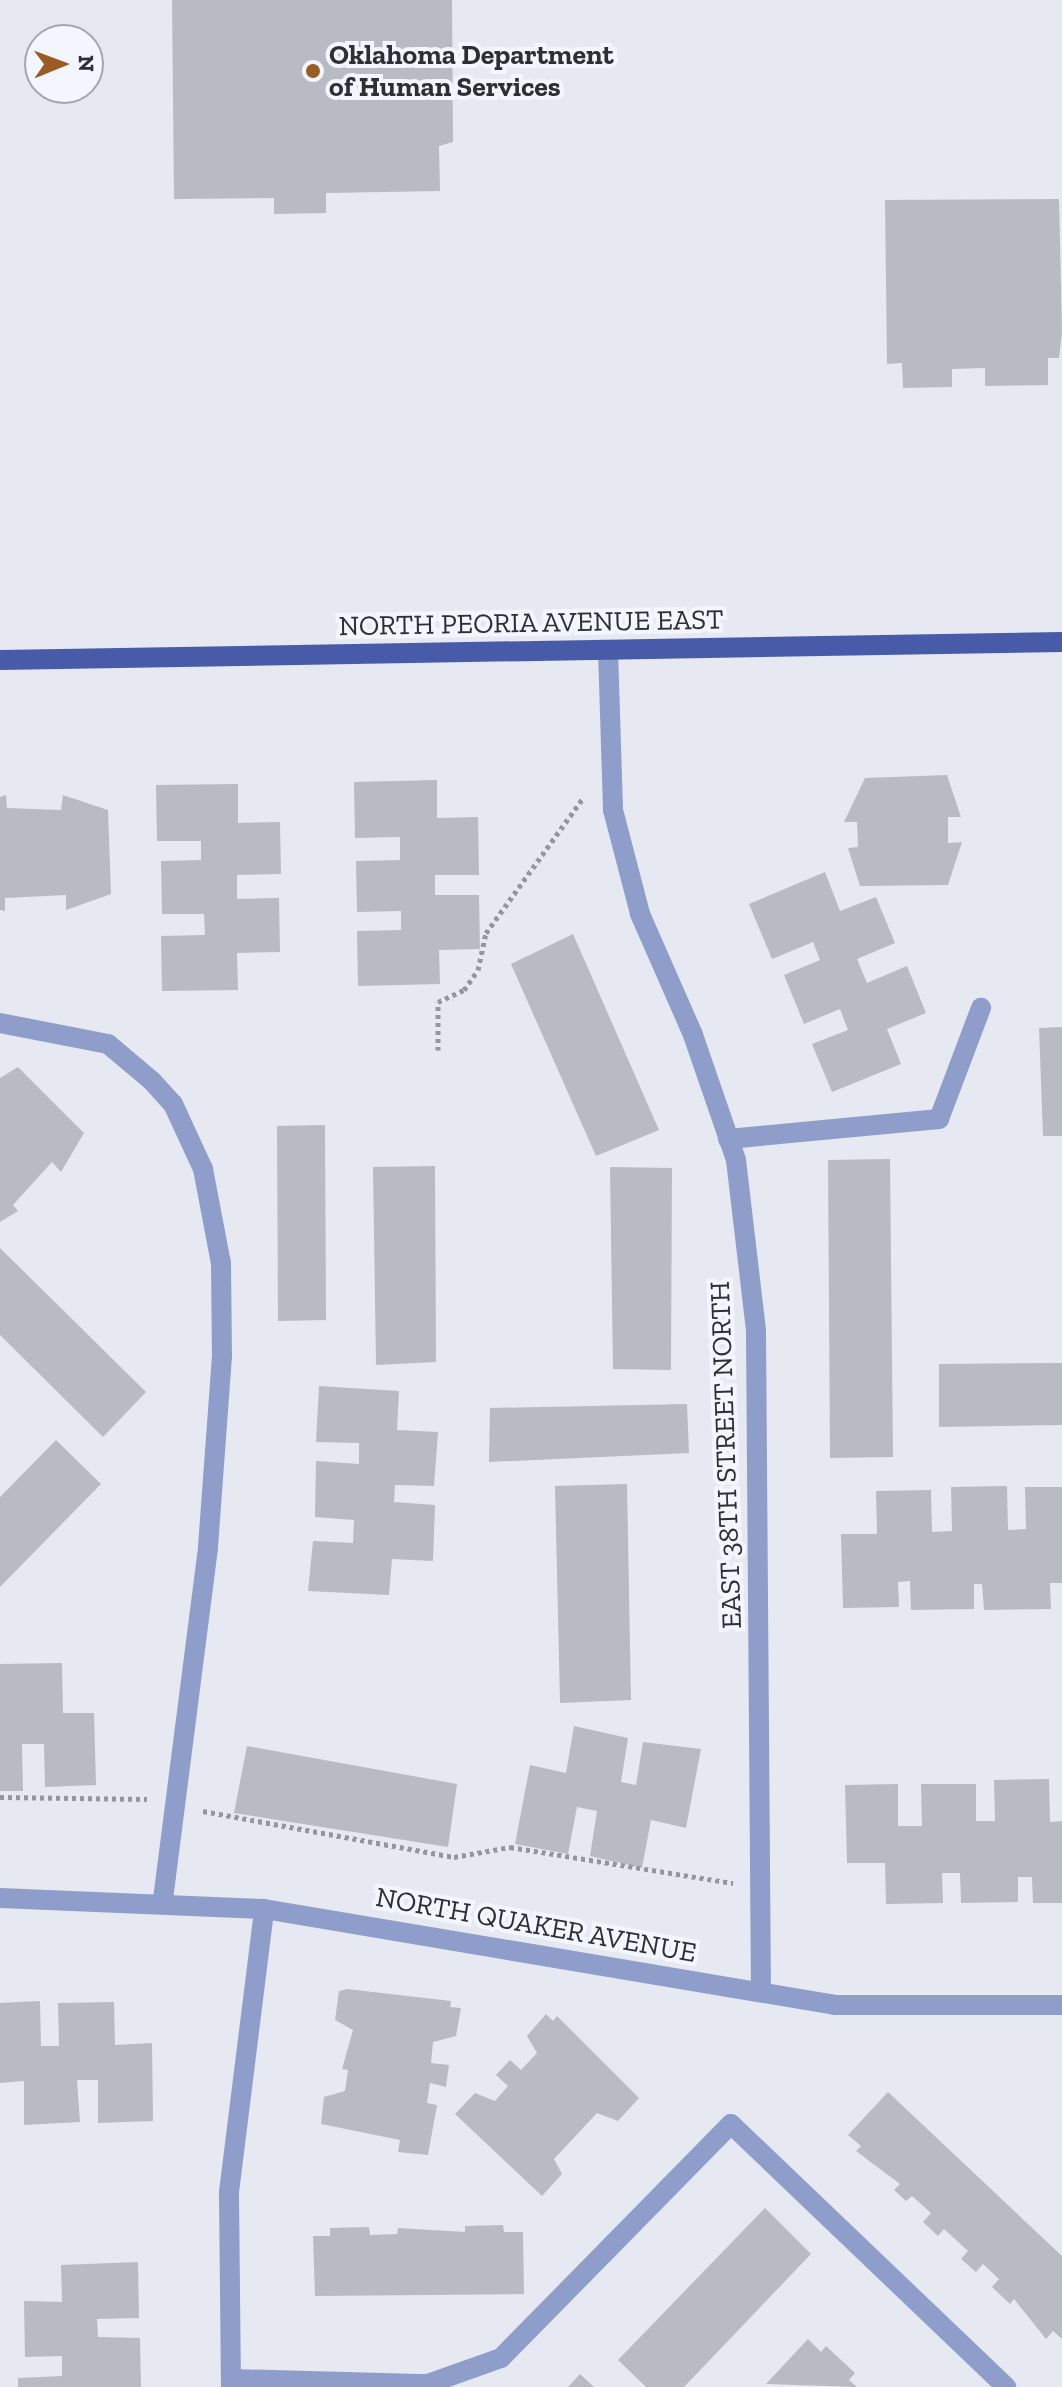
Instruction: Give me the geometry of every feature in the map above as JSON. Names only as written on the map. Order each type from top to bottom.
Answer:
[{"type":"main road","name":"NORTH PEORIA AVENUE EAST","points":[[0,660],[1062,642]]},
{"type":"street","name":"EAST 38TH STREET NORTH","points":[[608,650],[609,761],[613,810],[640,914],[693,1035],[728,1139],[756,1331],[761,1992]]},
{"type":"street","points":[[728,1139],[939,1119],[981,1008]]},
{"type":"street","points":[[0,1023],[73,1032],[132,1058],[173,1104],[203,1169],[221,1263],[222,1356],[208,1548],[163,1901]]},
{"type":"street","name":"NORTH QUAKER AVENUE","points":[[0,1898],[163,1901],[264,1909],[835,2005],[1062,2005]]},
{"type":"street","points":[[264,1909],[229,2192],[231,2383],[429,2385],[501,2358],[731,2124],[1006,2387]]},
{"type":"path","points":[[438,1050],[438,1002],[464,990],[478,970],[486,933],[609,761]]},
{"type":"path","points":[[0,1797],[129,1796],[454,1857],[510,1847],[761,1888]]},
{"type":"building","name":"Oklahoma Department of Human Services","points":[[172,0],[452,0],[453,142],[439,146],[440,191],[326,193],[326,213],[274,214],[274,198],[174,199]]},
{"type":"building","points":[[1059,199],[1062,332],[1059,358],[1048,358],[1048,385],[985,386],[985,368],[952,369],[952,387],[903,388],[902,363],[887,364],[885,200]]},
{"type":"building","points":[[947,775],[961,817],[948,817],[948,843],[962,842],[948,885],[860,886],[848,848],[858,847],[857,822],[844,822],[865,778]]},
{"type":"building","points":[[437,780],[437,818],[478,817],[479,875],[435,875],[435,895],[479,895],[480,949],[439,950],[440,984],[358,986],[357,931],[401,930],[401,911],[357,912],[356,861],[400,860],[400,837],[355,838],[354,782]]},
{"type":"building","points":[[238,784],[238,823],[280,822],[281,874],[237,875],[237,899],[279,898],[280,952],[237,953],[238,990],[162,991],[161,936],[205,935],[204,914],[162,914],[161,861],[201,860],[201,841],[157,841],[156,785]]},
{"type":"building","points":[[6,795],[7,808],[61,810],[63,795],[108,810],[111,894],[66,910],[66,895],[5,898],[5,911],[0,910],[0,797]]},
{"type":"building","points":[[825,872],[840,911],[876,897],[895,943],[857,959],[867,983],[907,966],[926,1013],[887,1029],[901,1064],[832,1092],[812,1044],[848,1030],[840,1009],[804,1024],[784,975],[820,960],[813,942],[772,959],[749,904]]},
{"type":"building","points":[[573,934],[659,1130],[596,1156],[511,964]]},
{"type":"building","points":[[1062,1027],[1062,1136],[1043,1136],[1039,1028]]},
{"type":"building","points":[[18,1067],[84,1133],[61,1172],[52,1162],[13,1205],[18,1211],[0,1222],[0,1078]]},
{"type":"building","points":[[325,1125],[326,1320],[278,1321],[277,1126]]},
{"type":"building","points":[[890,1159],[893,1457],[830,1458],[828,1160]]},
{"type":"building","points":[[435,1166],[436,1362],[376,1365],[373,1167]]},
{"type":"building","points":[[610,1167],[672,1168],[671,1370],[613,1369]]},
{"type":"building","points":[[0,1248],[146,1392],[103,1437],[0,1335]]},
{"type":"building","points":[[1062,1363],[1062,1425],[939,1427],[939,1364]]},
{"type":"building","points":[[319,1386],[399,1391],[397,1430],[438,1432],[434,1486],[395,1485],[394,1502],[435,1505],[433,1561],[392,1559],[389,1595],[308,1591],[313,1541],[353,1543],[354,1520],[315,1517],[316,1461],[359,1464],[359,1443],[316,1442]]},
{"type":"building","points":[[687,1404],[689,1453],[489,1462],[490,1408]]},
{"type":"building","points":[[56,1440],[101,1484],[0,1587],[0,1497]]},
{"type":"building","points":[[627,1484],[631,1700],[560,1703],[555,1486]]},
{"type":"building","points":[[1007,1486],[1008,1530],[1026,1529],[1025,1487],[1062,1487],[1062,1583],[1050,1583],[1051,1609],[984,1610],[982,1584],[974,1584],[974,1609],[911,1610],[910,1581],[898,1582],[899,1607],[843,1608],[841,1534],[877,1534],[876,1491],[931,1490],[932,1532],[952,1531],[951,1487]]},
{"type":"building","points":[[62,1663],[63,1713],[94,1713],[96,1785],[45,1787],[44,1744],[22,1744],[23,1791],[0,1791],[0,1664]]},
{"type":"building","points":[[574,1726],[628,1738],[621,1782],[636,1785],[643,1742],[701,1749],[686,1828],[651,1820],[642,1868],[590,1856],[597,1811],[577,1807],[568,1854],[515,1844],[530,1765],[566,1773]]},
{"type":"building","points":[[247,1746],[457,1784],[448,1847],[234,1813]]},
{"type":"building","points":[[1049,1779],[1050,1822],[1062,1821],[1062,1903],[1033,1903],[1032,1877],[1018,1877],[1018,1902],[961,1903],[960,1873],[942,1873],[943,1903],[886,1904],[885,1863],[847,1863],[845,1785],[898,1784],[898,1826],[922,1826],[921,1784],[976,1784],[976,1821],[995,1821],[994,1780]]},
{"type":"building","points":[[347,1989],[451,2001],[450,2007],[461,2008],[456,2036],[433,2042],[431,2063],[449,2065],[446,2087],[430,2083],[427,2103],[437,2105],[428,2155],[398,2152],[400,2140],[321,2124],[324,2097],[345,2091],[348,2070],[342,2069],[353,2030],[335,2020],[339,1991]]},
{"type":"building","points":[[40,2001],[41,2046],[59,2046],[58,2003],[114,2002],[115,2045],[152,2043],[153,2121],[98,2123],[98,2080],[77,2080],[80,2122],[24,2125],[24,2081],[0,2083],[0,2003]]},
{"type":"building","points":[[546,2014],[553,2021],[557,2016],[639,2098],[618,2121],[597,2113],[554,2159],[562,2174],[542,2196],[455,2114],[475,2093],[495,2101],[508,2086],[496,2075],[510,2060],[521,2070],[537,2053],[527,2036]]},
{"type":"building","points":[[888,2092],[1062,2256],[1062,2339],[1053,2331],[1046,2339],[1014,2299],[1010,2304],[992,2287],[999,2279],[983,2264],[976,2272],[961,2259],[968,2251],[944,2229],[938,2236],[923,2222],[931,2213],[912,2196],[906,2201],[894,2190],[900,2184],[856,2151],[861,2146],[848,2135]]},
{"type":"building","points":[[765,2208],[811,2254],[684,2387],[646,2387],[618,2360]]},
{"type":"building","points":[[503,2225],[504,2232],[523,2232],[524,2294],[315,2296],[313,2236],[330,2236],[330,2228],[369,2227],[370,2235],[397,2234],[398,2228],[465,2232],[465,2226]]},
{"type":"building","points":[[138,2262],[139,2318],[97,2319],[98,2337],[140,2338],[141,2387],[18,2387],[18,2378],[62,2376],[62,2356],[25,2357],[24,2301],[62,2302],[61,2265]]},
{"type":"building","points":[[808,2339],[821,2352],[826,2346],[855,2373],[849,2380],[857,2387],[766,2384]]},
{"type":"building","points":[[580,2374],[594,2387],[568,2387]]},
{"type":"place","name":"Oklahoma Department of Human Services","points":[[313,71]]}]
